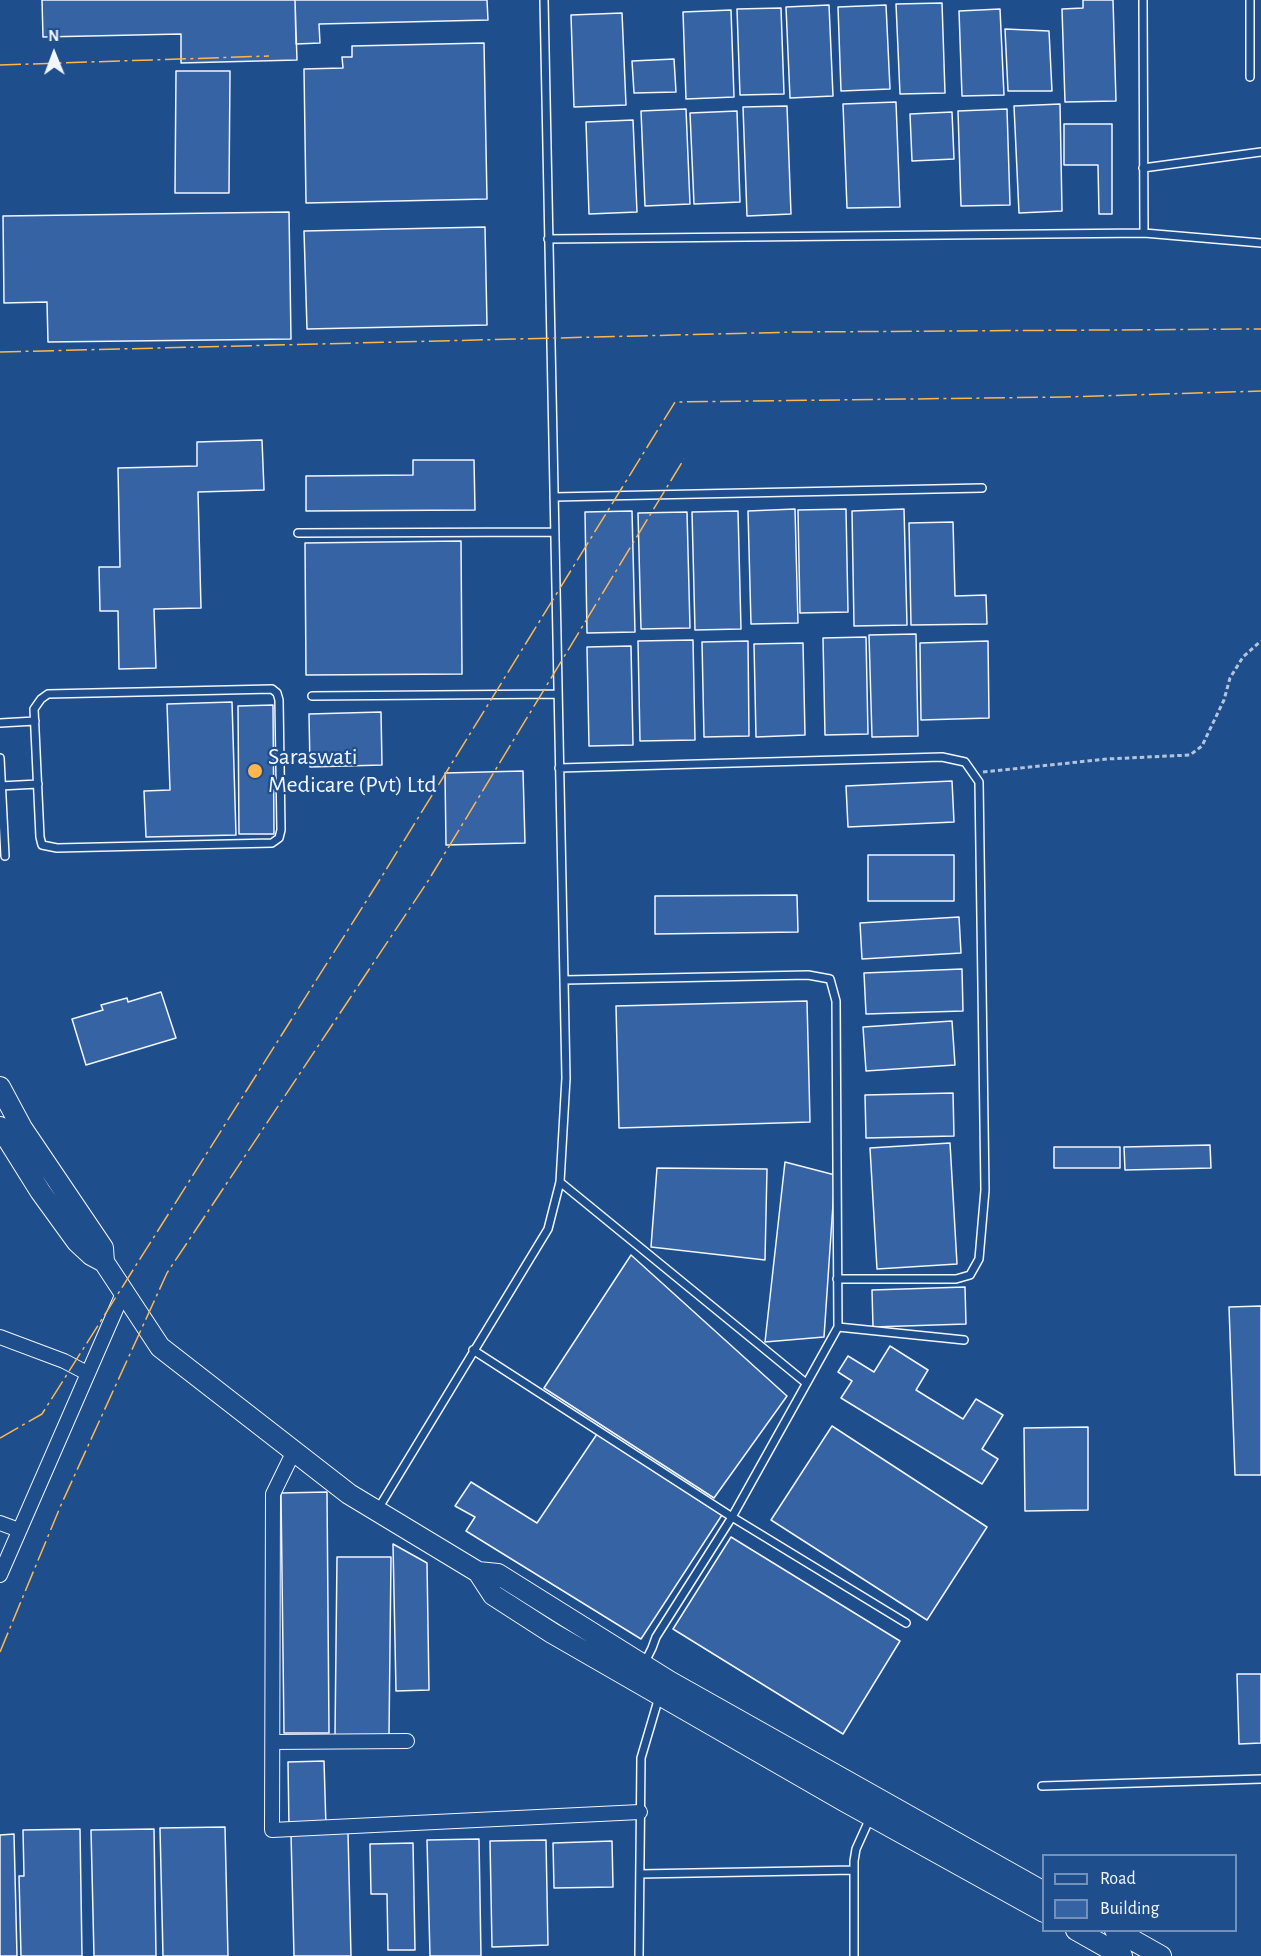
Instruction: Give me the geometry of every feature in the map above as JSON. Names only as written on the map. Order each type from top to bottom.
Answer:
[{"type":"street","points":[[0,1087],[22,1128],[103,1248],[104,1262]]},
{"type":"street","points":[[0,1127],[40,1191],[77,1242],[91,1255],[104,1262],[160,1347],[349,1494],[478,1572],[498,1574],[643,1665],[664,1688],[871,1816],[1042,1911]]},
{"type":"street","points":[[0,1575],[124,1291]]},
{"type":"street","points":[[0,1337],[64,1361],[87,1373]]},
{"type":"street","points":[[294,1451],[273,1494],[272,1830],[640,1812]]},
{"type":"street","points":[[0,1523],[19,1530]]},
{"type":"street","points":[[478,1572],[493,1595],[552,1633],[664,1688],[1042,1891]]},
{"type":"street","points":[[273,1742],[407,1741]]},
{"type":"street","points":[[1080,1932],[1122,1956]]},
{"type":"street","points":[[1119,1932],[1161,1956]]},
{"type":"lane","points":[[377,1511],[548,1229],[560,1182],[566,1078],[544,0]]},
{"type":"lane","points":[[1143,0],[1144,233]]},
{"type":"lane","points":[[1250,0],[1250,77]]},
{"type":"lane","points":[[1143,168],[1261,152]]},
{"type":"lane","points":[[548,239],[1144,233],[1261,243]]},
{"type":"lane","points":[[554,497],[982,488]]},
{"type":"lane","points":[[298,533],[554,532]]},
{"type":"lane","points":[[272,689],[277,693],[281,830],[279,838],[273,843],[48,847],[42,844],[40,837],[38,784],[34,709],[48,694],[272,689]]},
{"type":"lane","points":[[312,696],[558,694]]},
{"type":"lane","points":[[0,723],[35,722]]},
{"type":"lane","points":[[559,768],[942,757],[965,762],[979,782],[985,1190],[979,1259],[970,1275],[956,1279],[837,1279]]},
{"type":"lane","points":[[0,758],[5,856]]},
{"type":"lane","points":[[1,786],[38,784]]},
{"type":"lane","points":[[564,980],[808,975],[830,979],[836,1001],[838,1327],[732,1517],[656,1637],[643,1665]]},
{"type":"lane","points":[[560,1182],[806,1383]]},
{"type":"lane","points":[[838,1327],[964,1340]]},
{"type":"lane","points":[[474,1350],[732,1517],[906,1623]]},
{"type":"lane","points":[[639,1956],[641,1758],[664,1688]]},
{"type":"lane","points":[[1042,1786],[1261,1779]]},
{"type":"lane","points":[[854,1956],[856,1849],[871,1816]]},
{"type":"lane","points":[[640,1874],[854,1870]]},
{"type":"path","points":[[973,773],[1107,759],[1190,755],[1202,746],[1224,700],[1230,678],[1243,657],[1261,641]]},
{"type":"building","points":[[42,0],[295,0],[297,60],[181,63],[181,34],[43,37]]},
{"type":"building","points":[[295,0],[487,0],[488,20],[319,24],[320,43],[296,44]]},
{"type":"building","points":[[1083,0],[1113,0],[1116,101],[1065,102],[1062,9],[1083,8]]},
{"type":"building","points":[[942,3],[945,93],[900,94],[896,4]]},
{"type":"building","points":[[829,5],[833,96],[790,98],[786,7]]},
{"type":"building","points":[[886,5],[890,89],[841,91],[838,7]]},
{"type":"building","points":[[781,8],[784,94],[740,95],[737,9]]},
{"type":"building","points":[[1000,9],[1004,95],[962,96],[959,11]]},
{"type":"building","points":[[731,10],[734,97],[686,99],[683,12]]},
{"type":"building","points":[[622,13],[626,105],[574,107],[571,15]]},
{"type":"building","points":[[1005,29],[1049,31],[1052,91],[1008,91]]},
{"type":"building","points":[[484,43],[487,199],[306,203],[304,69],[343,68],[342,57],[352,57],[352,46]]},
{"type":"building","points":[[674,59],[676,92],[634,93],[632,61]]},
{"type":"building","points":[[176,71],[230,71],[229,193],[175,193]]},
{"type":"building","points":[[896,102],[900,207],[847,208],[843,104]]},
{"type":"building","points":[[1060,104],[1062,211],[1019,213],[1014,106]]},
{"type":"building","points":[[787,106],[791,214],[747,216],[743,107]]},
{"type":"building","points":[[686,109],[690,204],[645,206],[641,111]]},
{"type":"building","points":[[1007,109],[1010,205],[961,206],[958,111]]},
{"type":"building","points":[[737,111],[740,202],[694,204],[690,113]]},
{"type":"building","points":[[952,112],[954,159],[912,161],[910,114]]},
{"type":"building","points":[[633,120],[637,212],[589,214],[586,122]]},
{"type":"building","points":[[1064,124],[1112,124],[1112,214],[1099,214],[1098,165],[1064,165]]},
{"type":"building","points":[[289,212],[291,339],[48,342],[47,302],[4,303],[3,216]]},
{"type":"building","points":[[485,227],[487,325],[307,329],[304,231]]},
{"type":"building","points":[[262,440],[264,490],[198,492],[201,608],[154,609],[156,668],[119,669],[118,611],[100,611],[99,567],[120,567],[118,468],[197,466],[197,442]]},
{"type":"building","points":[[413,460],[474,460],[475,510],[306,511],[306,476],[413,475]]},
{"type":"building","points":[[795,509],[798,623],[751,624],[748,511]]},
{"type":"building","points":[[846,509],[848,612],[800,613],[798,510]]},
{"type":"building","points":[[904,509],[907,625],[854,626],[852,511]]},
{"type":"building","points":[[632,511],[635,632],[587,633],[585,512]]},
{"type":"building","points":[[738,511],[741,629],[695,630],[692,512]]},
{"type":"building","points":[[687,512],[690,628],[641,629],[638,513]]},
{"type":"building","points":[[953,522],[955,596],[986,595],[987,624],[911,625],[909,523]]},
{"type":"building","points":[[461,541],[462,674],[306,675],[305,543]]},
{"type":"building","points":[[916,634],[918,736],[872,737],[869,635]]},
{"type":"building","points":[[866,637],[868,734],[825,735],[823,638]]},
{"type":"building","points":[[693,640],[695,740],[640,741],[638,641]]},
{"type":"building","points":[[748,641],[749,736],[704,737],[702,642]]},
{"type":"building","points":[[988,641],[989,718],[921,720],[920,643]]},
{"type":"building","points":[[803,643],[805,735],[756,737],[754,644]]},
{"type":"building","points":[[631,646],[633,745],[589,746],[587,647]]},
{"type":"building","points":[[232,702],[236,835],[146,837],[144,791],[170,790],[167,704]]},
{"type":"building","points":[[273,705],[274,834],[239,834],[238,706]]},
{"type":"building","points":[[381,712],[382,765],[310,767],[309,714]]},
{"type":"building","points":[[523,771],[525,843],[446,845],[445,773]]},
{"type":"building","points":[[952,781],[954,822],[848,827],[846,786]]},
{"type":"building","points":[[868,855],[954,855],[954,901],[868,901]]},
{"type":"building","points":[[797,895],[798,932],[655,934],[655,896]]},
{"type":"building","points":[[959,917],[961,953],[862,959],[860,923]]},
{"type":"building","points":[[962,969],[963,1011],[866,1014],[864,973]]},
{"type":"building","points":[[161,992],[176,1038],[86,1065],[72,1019],[103,1010],[101,1005],[127,998],[128,1002]]},
{"type":"building","points":[[807,1001],[810,1122],[619,1128],[616,1006]]},
{"type":"building","points":[[952,1021],[955,1065],[866,1071],[863,1027]]},
{"type":"building","points":[[953,1093],[954,1136],[866,1138],[865,1095]]},
{"type":"building","points":[[950,1143],[957,1264],[877,1269],[870,1148]]},
{"type":"building","points":[[1210,1145],[1211,1168],[1125,1170],[1124,1147]]},
{"type":"building","points":[[1054,1147],[1120,1147],[1120,1168],[1054,1168]]},
{"type":"building","points":[[785,1162],[835,1175],[824,1337],[765,1342]]},
{"type":"building","points":[[657,1168],[767,1169],[765,1260],[651,1247]]},
{"type":"building","points":[[631,1255],[787,1396],[714,1498],[544,1388]]},
{"type":"building","points":[[965,1287],[966,1324],[873,1327],[872,1290]]},
{"type":"building","points":[[1261,1306],[1261,1475],[1235,1475],[1229,1307]]},
{"type":"building","points":[[890,1346],[928,1370],[916,1390],[963,1419],[976,1399],[1003,1415],[982,1449],[998,1459],[982,1484],[841,1398],[852,1381],[838,1372],[848,1356],[874,1372]]},
{"type":"building","points":[[832,1426],[987,1527],[927,1620],[771,1520]]},
{"type":"building","points":[[1088,1427],[1088,1510],[1025,1511],[1024,1428]]},
{"type":"building","points":[[597,1434],[722,1515],[641,1639],[466,1531],[475,1517],[455,1506],[471,1482],[537,1523]]},
{"type":"building","points":[[327,1492],[329,1733],[284,1733],[281,1493]]},
{"type":"building","points":[[731,1537],[900,1641],[843,1734],[673,1629]]},
{"type":"building","points":[[393,1544],[427,1563],[429,1690],[396,1691]]},
{"type":"building","points":[[337,1557],[391,1557],[389,1735],[335,1735]]},
{"type":"building","points":[[1237,1674],[1261,1674],[1261,1743],[1239,1744]]},
{"type":"building","points":[[324,1761],[326,1827],[289,1827],[288,1762]]},
{"type":"building","points":[[225,1827],[228,1956],[163,1956],[160,1828]]},
{"type":"building","points":[[80,1829],[82,1956],[21,1956],[19,1876],[24,1876],[23,1830]]},
{"type":"building","points":[[154,1829],[156,1956],[94,1956],[91,1830]]},
{"type":"building","points":[[348,1833],[351,1956],[294,1956],[291,1834]]},
{"type":"building","points":[[14,1834],[17,1956],[0,1956],[0,1835]]},
{"type":"building","points":[[479,1839],[481,1956],[430,1956],[427,1840]]},
{"type":"building","points":[[546,1840],[548,1945],[492,1947],[490,1841]]},
{"type":"building","points":[[612,1841],[613,1887],[554,1888],[553,1843]]},
{"type":"building","points":[[413,1843],[415,1950],[388,1950],[387,1894],[371,1894],[370,1844]]},
{"type":"power","points":[[0,65],[269,56]]},
{"type":"power","points":[[0,352],[795,332],[1261,329]]},
{"type":"power","points":[[0,1438],[42,1414],[384,873],[675,402],[1065,397],[1261,391]]},
{"type":"power","points":[[0,1652],[61,1505],[167,1273],[428,881],[684,459]]},
{"type":"place","name":"Saraswati Medicare (Pvt) Ltd","points":[[255,771]]}]
